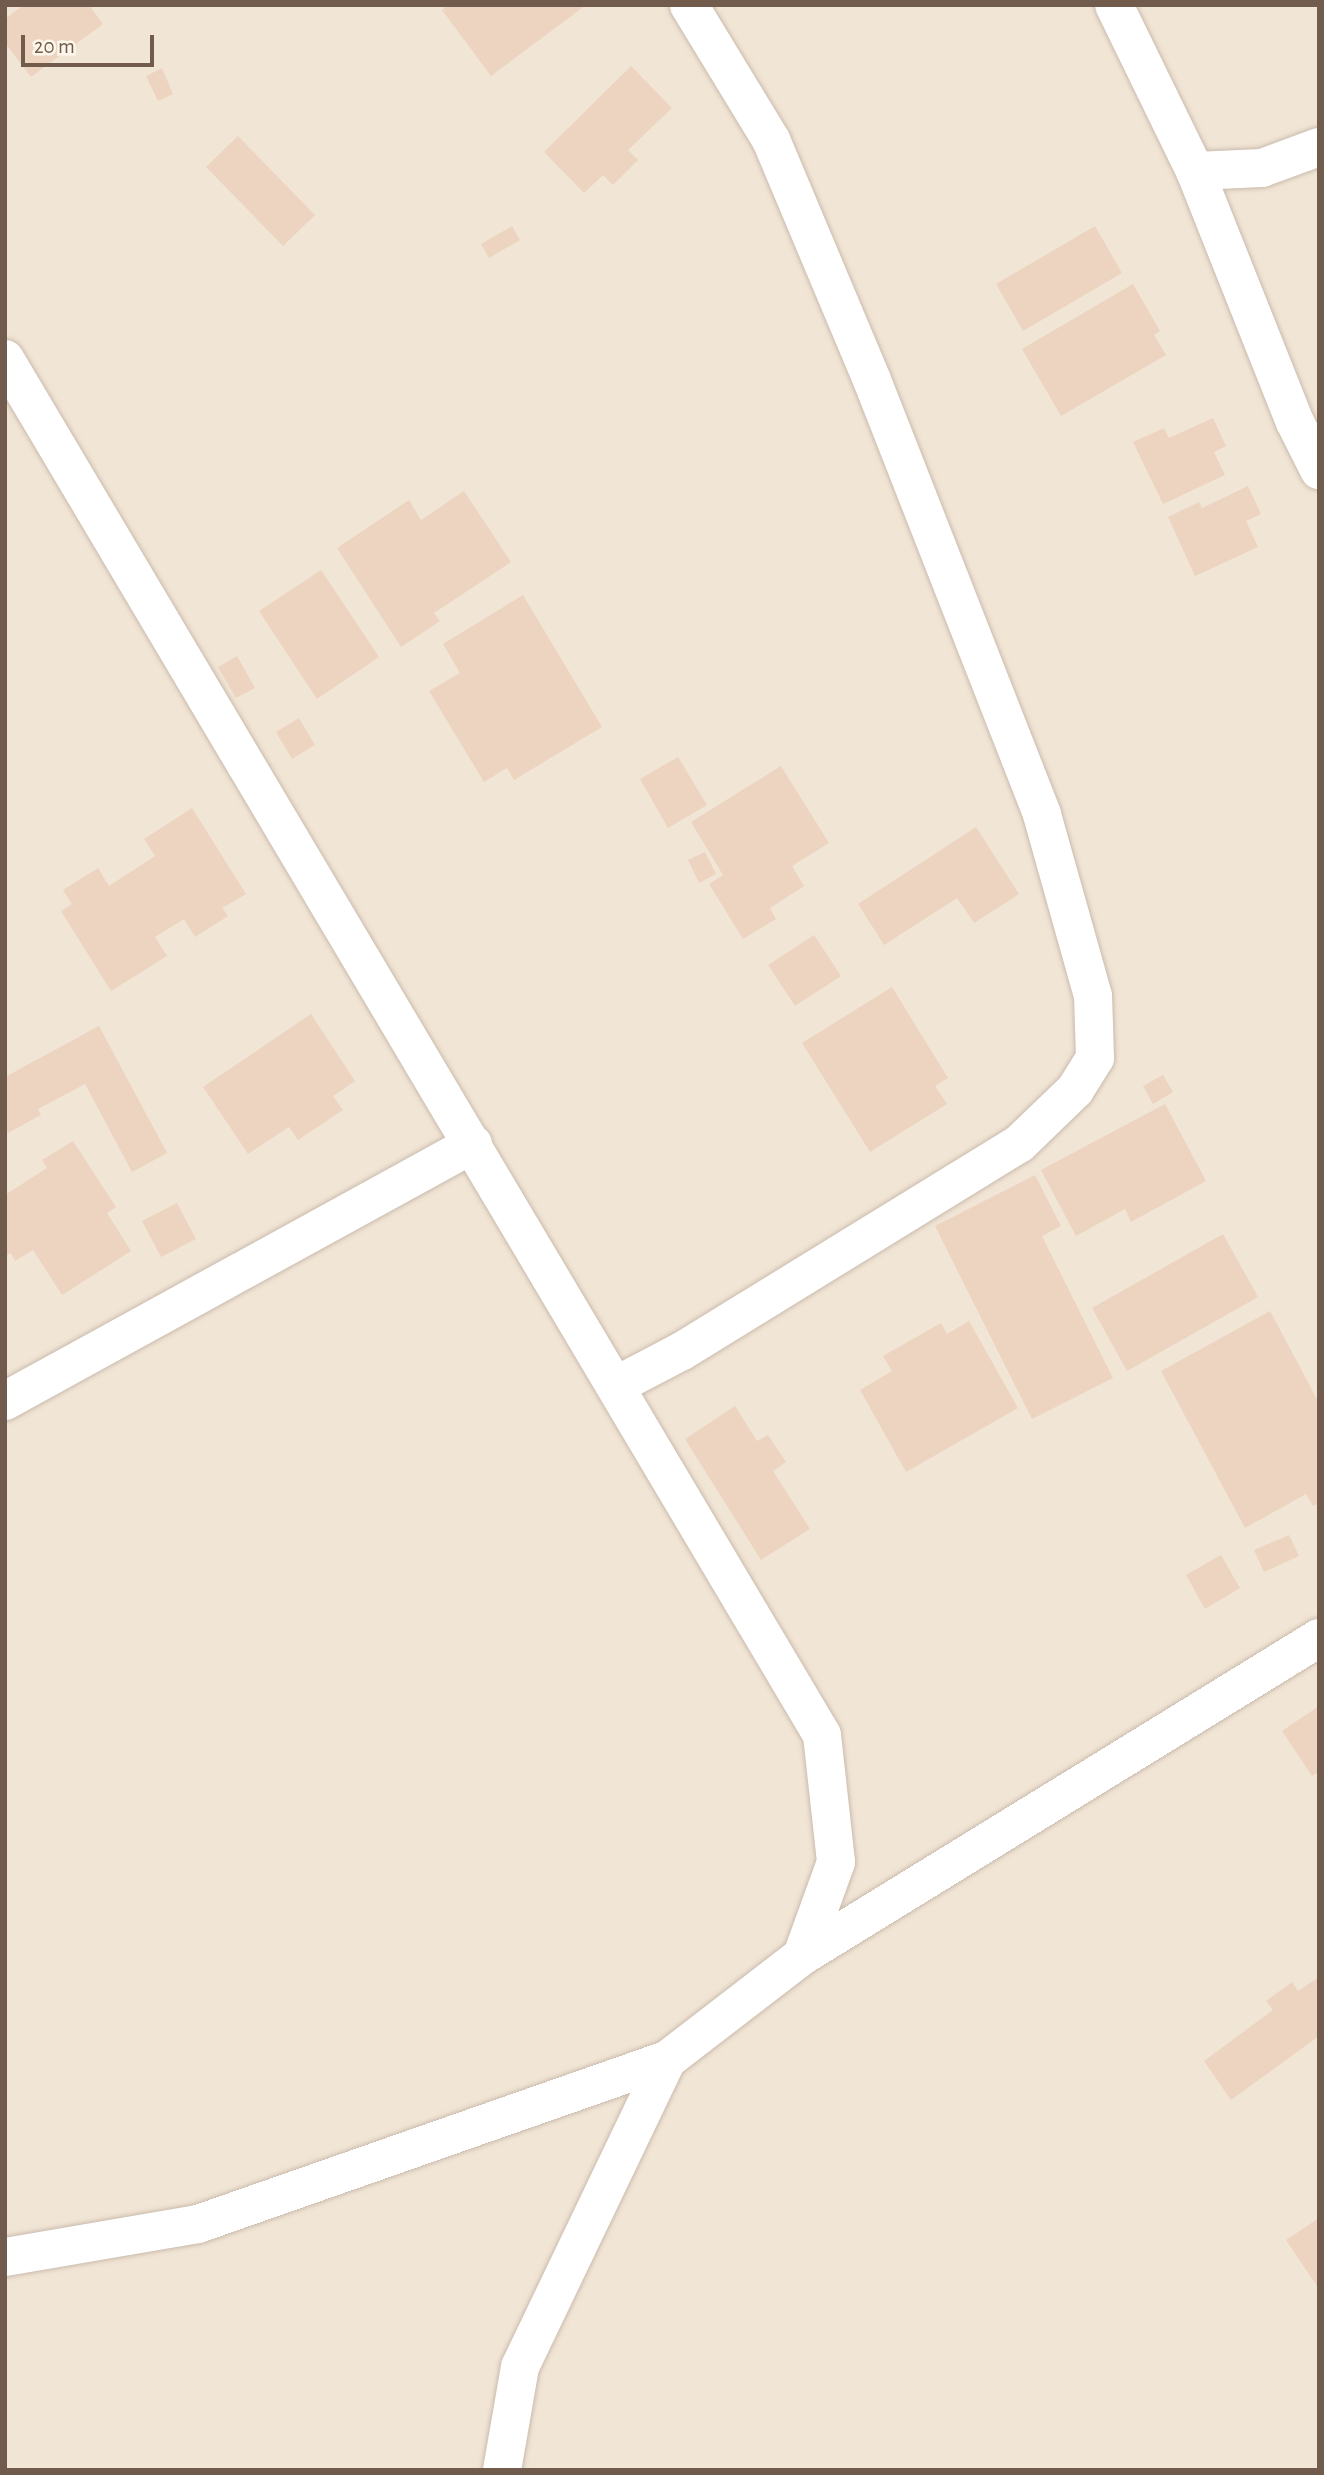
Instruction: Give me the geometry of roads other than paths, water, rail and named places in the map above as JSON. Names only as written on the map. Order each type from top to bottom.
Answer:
[{"type":"street","points":[[617,1385],[682,1351],[1019,1144],[1074,1090],[1094,1058],[1093,996],[1042,814],[872,380],[772,139],[689,5]]},
{"type":"street","points":[[1114,5],[1195,171],[1295,422],[1319,470]]},
{"type":"street","points":[[1195,171],[1262,167],[1319,147]]},
{"type":"street","points":[[5,359],[617,1385],[822,1735],[836,1862],[802,1956]]},
{"type":"street","points":[[5,1401],[473,1144]]},
{"type":"street","points":[[5,2258],[198,2224],[667,2060],[802,1956],[1319,1638]]},
{"type":"street","points":[[502,2470],[520,2367],[667,2060]]}]
